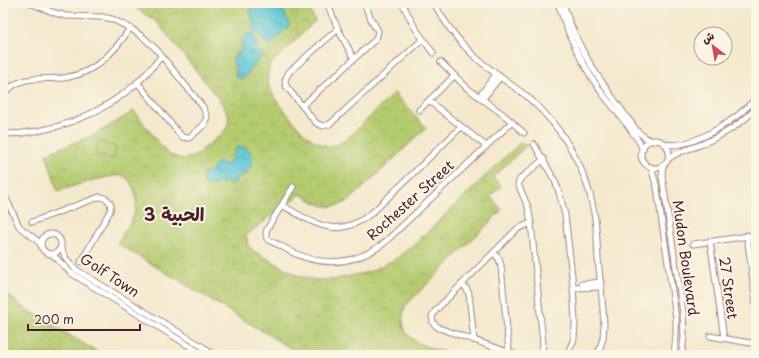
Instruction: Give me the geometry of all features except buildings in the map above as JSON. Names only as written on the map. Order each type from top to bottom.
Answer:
[{"type":"street","points":[[30,3],[66,16],[102,17],[112,19],[130,28],[150,43],[207,111],[209,116],[208,122],[194,134],[184,135],[176,130],[137,82]]},
{"type":"street","points":[[304,8],[318,3]]},
{"type":"street","points":[[327,3],[338,29],[354,59]]},
{"type":"street","points":[[302,106],[354,59],[373,41],[378,34],[378,29],[364,3]]},
{"type":"street","points":[[402,3],[433,53]]},
{"type":"street","points":[[434,3],[446,22],[465,46],[498,76],[529,98],[549,118],[562,135],[579,164],[590,194],[594,214],[601,284],[604,325],[603,338],[598,355]]},
{"type":"street","points":[[558,3],[567,30],[589,72],[643,149]]},
{"type":"street","points":[[563,3],[577,40],[596,75],[640,134],[653,141]]},
{"type":"street","points":[[3,95],[14,85],[29,79],[68,77],[86,72],[112,51],[130,28]]},
{"type":"street","points":[[338,29],[286,76],[285,82],[286,86],[302,106],[318,124],[323,126],[329,125],[423,39]]},
{"type":"street","points":[[3,134],[35,132],[72,122],[100,109],[113,101],[137,82],[161,57]]},
{"type":"street","points":[[441,62],[454,76],[524,133]]},
{"type":"street","points":[[3,72],[8,89]]},
{"type":"street","points":[[419,110],[454,76]]},
{"type":"street","points":[[481,98],[498,76]]},
{"type":"street","points":[[6,81],[14,85]]},
{"type":"street","points":[[756,98],[733,118],[710,133],[674,146],[657,140],[649,142],[643,149],[642,153],[644,162],[655,168],[663,165],[676,153],[702,144],[739,124],[756,109]]},
{"type":"street","points":[[429,101],[486,146]]},
{"type":"street","name":"Rochester Street","points":[[293,187],[266,231],[266,235],[269,240],[313,260],[337,262],[356,258],[384,243],[512,122]]},
{"type":"street","name":"Rochester Street","points":[[282,205],[319,226],[339,228],[358,223],[374,211],[461,127]]},
{"type":"street","points":[[534,144],[544,159],[555,181],[563,204],[567,226],[573,287],[575,331],[571,346],[566,355]]},
{"type":"street","points":[[665,144],[668,149],[668,159]]},
{"type":"street","points":[[541,354],[543,344],[531,223],[528,207],[521,192],[519,182],[544,159]]},
{"type":"street","name":"Mudon Boulevard","points":[[663,165],[662,176],[683,313],[684,353]]},
{"type":"street","name":"Mudon Boulevard","points":[[651,167],[657,188],[674,308],[676,335],[674,355]]},
{"type":"street","points":[[3,192],[17,224],[42,244],[46,252],[52,254],[56,253],[61,247],[62,244],[59,237],[52,234],[32,235]]},
{"type":"street","points":[[32,222],[97,198],[103,197],[107,199],[111,205],[110,211],[81,262]]},
{"type":"street","points":[[517,355],[439,328],[433,323],[432,320],[433,313],[517,229],[531,223]]},
{"type":"street","points":[[42,244],[42,240],[48,234]]},
{"type":"street","points":[[693,244],[747,235],[756,235]]},
{"type":"street","points":[[747,235],[754,274],[756,304]]},
{"type":"street","name":"27 Street","points":[[710,241],[724,338]]},
{"type":"street","name":"Golf Town","points":[[61,247],[68,262],[75,269],[213,355]]},
{"type":"street","points":[[494,253],[499,259],[501,266],[509,352]]},
{"type":"street","name":"Golf Town","points":[[52,254],[72,273],[204,355]]},
{"type":"street","points":[[462,284],[469,294],[474,340]]},
{"type":"street","points":[[573,287],[601,284]]},
{"type":"street","points":[[710,336],[756,344]]},
{"type":"green space","points":[[134,3],[307,3],[315,21],[270,65],[268,76],[270,89],[274,97],[301,130],[314,141],[321,144],[329,146],[337,145],[357,130],[394,93],[426,128],[349,201],[335,206],[324,206],[301,194],[246,235],[248,246],[255,252],[299,276],[316,280],[332,280],[369,272],[394,260],[417,242],[521,142],[527,145],[493,177],[501,186],[490,196],[502,210],[405,306],[403,318],[404,328],[408,335],[414,341],[451,355],[296,355],[297,352],[117,243],[133,217],[136,203],[136,196],[133,187],[124,176],[101,178],[58,191],[46,154],[94,135],[134,111],[170,155],[182,159],[193,157],[222,134],[227,127],[229,118],[222,103],[157,22],[133,6]]},
{"type":"green space","points":[[99,141],[117,148],[112,160],[95,153]]},
{"type":"green space","points":[[3,291],[23,307],[102,355],[3,355]]},
{"type":"water","points":[[254,3],[280,5],[290,25],[269,45],[265,43],[253,30],[253,20],[250,10]]},
{"type":"water","points":[[247,34],[255,37],[255,43],[262,55],[251,67],[247,75],[240,79],[235,74],[236,68],[232,59],[242,50],[242,39]]},
{"type":"water","points":[[240,147],[248,150],[253,158],[247,174],[237,177],[234,183],[230,185],[220,182],[210,186],[204,183],[202,177],[203,173],[212,171],[219,162],[224,165],[230,162],[236,149]]},
{"type":"district","name":"الحبية 3","points":[[174,213]]}]
